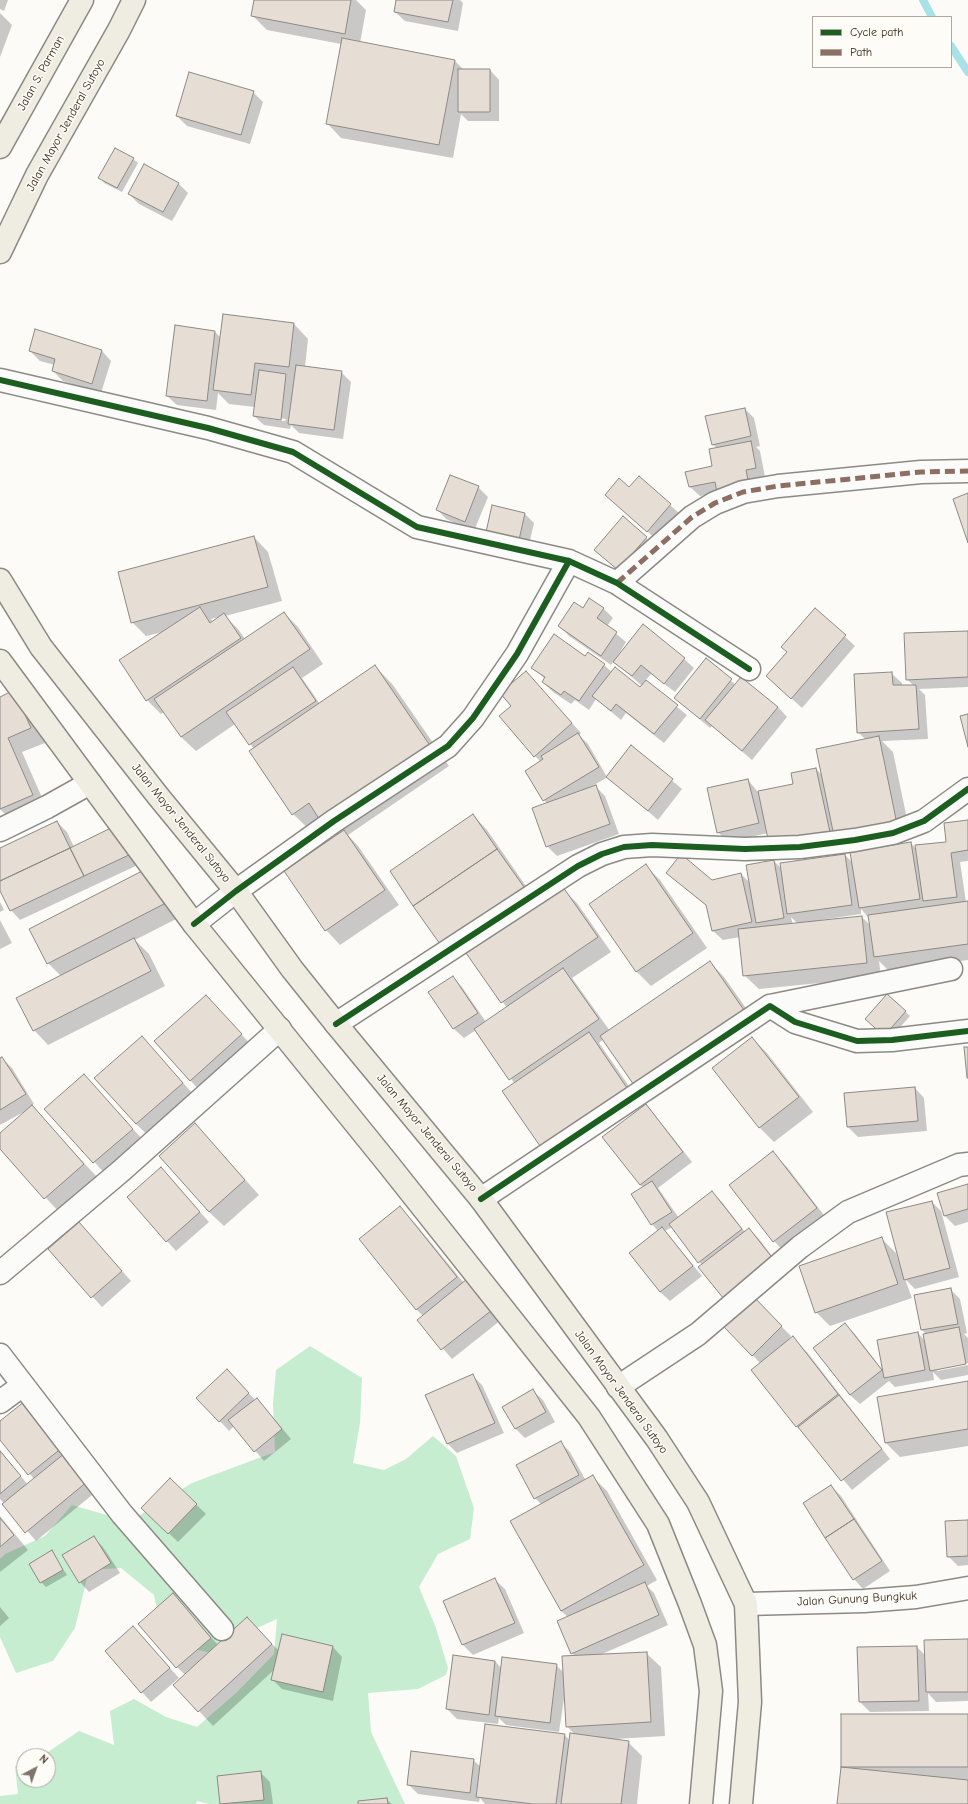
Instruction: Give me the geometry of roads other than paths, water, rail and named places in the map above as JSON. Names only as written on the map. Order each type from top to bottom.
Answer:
[{"type":"main road","name":"Jalan S. Parman","points":[[0,147],[82,0]]},
{"type":"main road","name":"Jalan Mayor Jenderal Sutoyo","points":[[0,252],[37,175],[119,30],[134,0]]},
{"type":"main road","name":"Jalan Mayor Jenderal Sutoyo","points":[[0,580],[41,647],[162,802],[236,891],[292,969],[481,1199],[657,1439],[698,1502],[746,1604],[750,1702],[741,1804]]},
{"type":"main road","points":[[0,660],[194,924],[280,1029],[588,1417],[658,1524],[705,1645],[711,1691],[701,1804]]},
{"type":"street","points":[[0,380],[208,428],[293,452],[417,527],[569,561],[617,583],[749,670]]},
{"type":"street","points":[[617,583],[692,517],[715,503],[743,492],[778,486],[921,472],[968,471]]},
{"type":"street","points":[[194,924],[236,891],[334,821],[448,746],[473,718],[517,654],[569,561]]},
{"type":"street","points":[[0,830],[47,807],[90,782]]},
{"type":"street","points":[[336,1024],[578,866],[602,854],[624,848],[652,845],[746,849],[800,847],[855,840],[893,833],[924,820],[968,789]]},
{"type":"street","points":[[481,1199],[770,1006],[951,969]]},
{"type":"street","points":[[770,1006],[795,1022],[857,1040],[892,1040],[968,1031]]},
{"type":"street","points":[[0,1273],[121,1171],[280,1029]]},
{"type":"street","points":[[618,1387],[698,1334],[800,1247],[848,1212],[959,1165],[968,1164]]},
{"type":"street","points":[[0,1355],[122,1514],[222,1629]]},
{"type":"street","points":[[0,1402],[23,1384]]},
{"type":"street","name":"Jalan Gunung Bungkuk","points":[[746,1604],[864,1601],[916,1597],[968,1588]]},
{"type":"waterway","points":[[923,0],[931,16]]},
{"type":"waterway","points":[[952,48],[968,72]]}]
